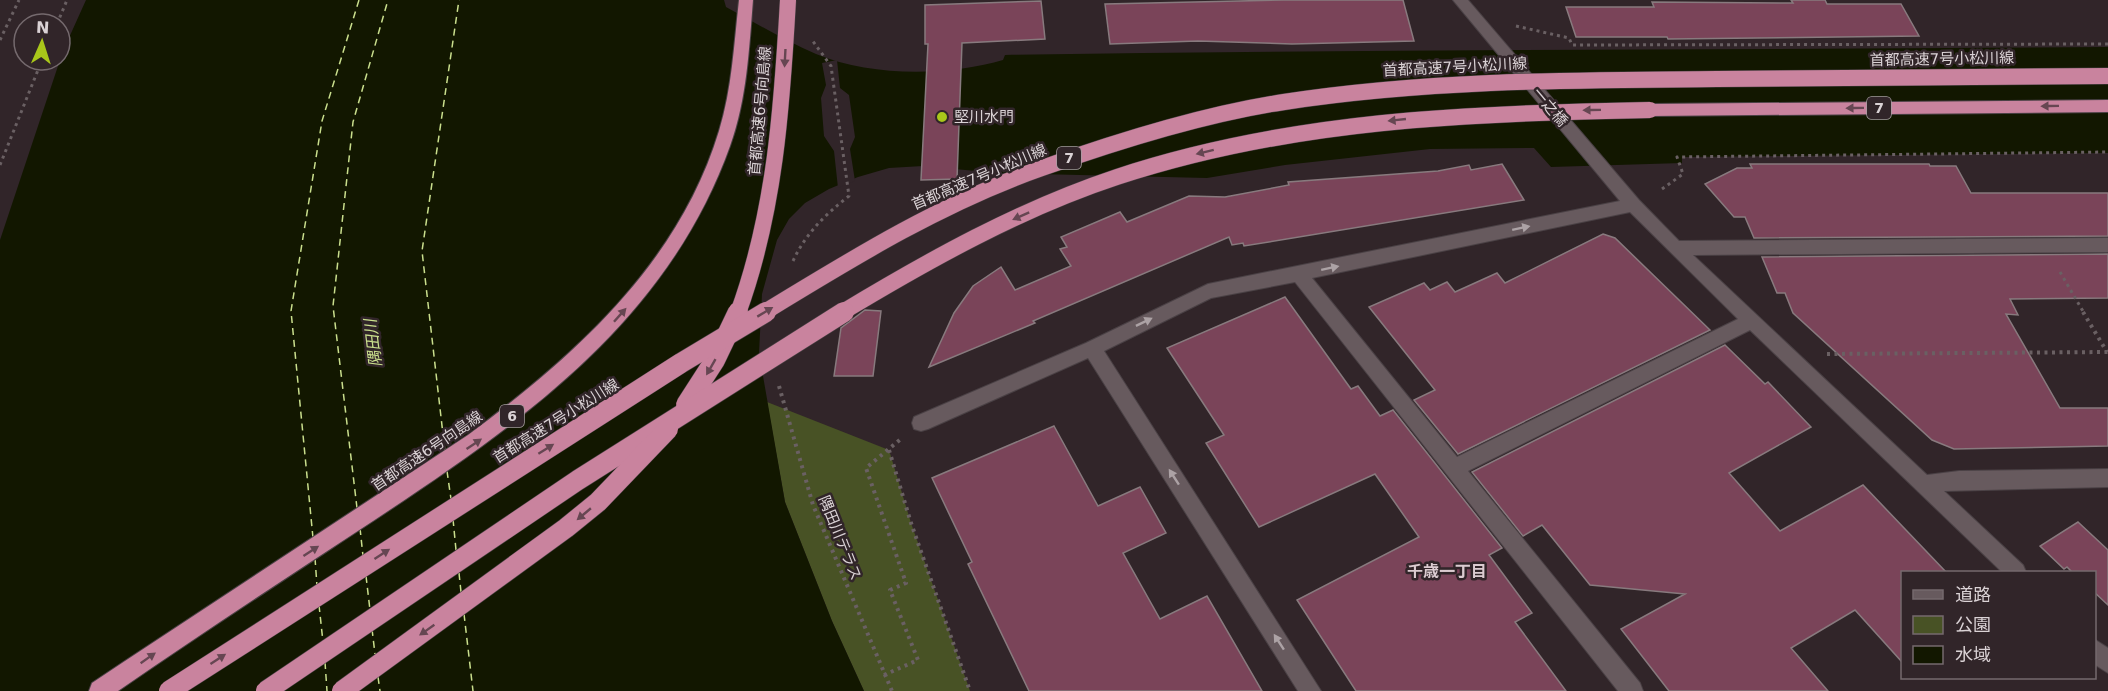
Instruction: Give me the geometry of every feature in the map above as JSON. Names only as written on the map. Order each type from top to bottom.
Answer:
[{"type":"highway","name":"首都高速6号向島線","points":[[100,691],[480,440],[563,374],[598,340],[657,270],[678,238],[711,175],[723,145],[734,104],[746,0]]},
{"type":"highway","name":"首都高速6号向島線","points":[[342,691],[513,569],[598,502],[671,426],[705,376],[747,291],[768,212],[780,126],[788,0]]},
{"type":"highway","name":"首都高速7号小松川線","points":[[169,691],[681,363],[854,258],[911,225],[974,195],[1038,169],[1102,147],[1166,128],[1281,102],[1421,85],[1546,80],[2108,76]]},
{"type":"highway","name":"7","points":[[266,691],[488,539],[695,403],[870,295],[929,261],[991,230],[1114,178],[1233,145],[1294,133],[1433,116],[1567,111],[2108,106]]},
{"type":"street","name":"一之橋","points":[[1460,0],[1633,205],[1675,248],[2014,571]]},
{"type":"street","points":[[921,423],[1092,348],[1208,291],[1633,205]]},
{"type":"street","points":[[1675,248],[2108,245]]},
{"type":"street","points":[[1299,274],[1632,691]]},
{"type":"street","points":[[1455,468],[1752,321]]},
{"type":"street","points":[[1092,348],[1310,691]]},
{"type":"street","points":[[1925,484],[1959,480],[2108,478]]},
{"type":"street","points":[[2096,651],[2108,663]]},
{"type":"path","points":[[0,40],[19,0]]},
{"type":"path","points":[[1510,25],[1569,38],[1572,45],[2108,44]]},
{"type":"path","points":[[792,262],[803,238],[824,216],[849,196],[831,66],[808,36]]},
{"type":"path","points":[[0,165],[37,72]]},
{"type":"path","points":[[1662,189],[1683,174],[1677,157],[2108,152]]},
{"type":"path","points":[[1826,354],[2107,352],[2045,245]]},
{"type":"path","name":"隅田川テラス","points":[[779,389],[813,505],[892,691]]},
{"type":"path","points":[[884,675],[918,660],[890,590],[906,583],[866,468],[921,423]]},
{"type":"path","points":[[888,450],[970,691]]},
{"type":"green space","points":[[767,402],[889,450],[911,523],[970,691],[864,691],[832,621],[785,502]]},
{"type":"water","name":"隅田川","points":[[86,0],[724,0],[726,7],[816,54],[861,67],[910,72],[981,65],[1003,60],[1005,55],[2108,47],[2108,153],[1682,157],[1682,163],[1551,167],[1534,148],[1430,149],[1285,165],[1207,178],[997,173],[923,166],[889,168],[829,189],[805,203],[789,219],[777,240],[762,294],[759,353],[785,502],[832,621],[864,691],[0,691],[0,240],[56,72],[72,72],[72,31]]},
{"type":"pier","points":[[837,60],[840,88],[849,95],[855,137],[850,149],[855,181],[838,188],[834,151],[824,136],[821,98],[826,85],[822,63]]},
{"type":"building","points":[[1403,0],[1414,41],[1292,44],[1198,41],[1110,44],[1105,4]]},
{"type":"building","points":[[1791,0],[1825,0],[1827,4],[1901,4],[1919,36],[1668,39],[1667,37],[1576,37],[1566,7],[1654,7],[1652,2],[1793,3]]},
{"type":"building","points":[[1041,1],[1045,39],[962,43],[957,179],[921,180],[928,44],[925,44],[925,5]]},
{"type":"building","points":[[1502,164],[1524,200],[1244,246],[1243,243],[1232,245],[1229,237],[929,367],[954,313],[973,286],[1001,267],[1015,290],[1071,266],[1060,249],[1067,247],[1061,237],[1120,212],[1127,222],[1189,196],[1225,197],[1289,185],[1288,182],[1438,171],[1469,165],[1471,170]]},
{"type":"building","points":[[1750,164],[1956,166],[1971,193],[2108,193],[2108,236],[1754,238],[1745,217],[1734,217],[1705,184],[1737,168],[1752,168]]},
{"type":"building","points":[[1603,234],[1615,238],[1710,330],[1458,454],[1414,400],[1435,390],[1369,307],[1424,283],[1430,290],[1447,282],[1455,292],[1497,273],[1505,283]]},
{"type":"building","points":[[2108,254],[2108,298],[2010,299],[2018,315],[2006,314],[2060,408],[2108,408],[2108,446],[1954,449],[1932,440],[1793,313],[1785,293],[1777,293],[1762,257]]},
{"type":"building","points":[[1285,297],[1351,389],[1358,386],[1380,416],[1393,410],[1502,548],[1489,555],[1532,613],[1515,622],[1566,691],[1356,691],[1297,600],[1419,537],[1375,474],[1259,527],[1206,443],[1224,435],[1167,348]]},
{"type":"building","points":[[865,310],[881,311],[873,376],[834,376],[841,328]]},
{"type":"building","points":[[1725,345],[1765,384],[1768,382],[1811,427],[1729,473],[1780,531],[1863,485],[1945,571],[1901,571],[1901,661],[1855,610],[1791,648],[1828,691],[1669,691],[1621,629],[1685,594],[1590,585],[1542,525],[1523,536],[1472,472]]},
{"type":"building","points":[[1054,426],[1098,506],[1140,487],[1166,533],[1123,553],[1160,619],[1207,596],[1262,691],[1029,691],[968,564],[972,562],[932,478]]},
{"type":"building","points":[[2078,522],[2108,550],[2108,605],[2096,594],[2096,571],[2071,571],[2067,567],[2064,569],[2040,546]]},
{"type":"ferry route","points":[[313,538],[291,311],[322,121],[359,0]]},
{"type":"ferry route","points":[[357,508],[333,306],[353,122],[388,0]]},
{"type":"ferry route","points":[[445,452],[422,251],[459,0]]},
{"type":"ferry route","points":[[447,471],[451,499]]},
{"type":"ferry route","points":[[453,519],[456,550]]},
{"type":"ferry route","points":[[360,528],[363,556]]},
{"type":"ferry route","points":[[315,558],[317,586]]},
{"type":"ferry route","points":[[459,573],[461,592]]},
{"type":"ferry route","points":[[366,576],[370,610]]},
{"type":"ferry route","points":[[319,605],[323,642]]},
{"type":"ferry route","points":[[464,614],[473,691]]},
{"type":"ferry route","points":[[372,629],[375,654]]},
{"type":"ferry route","points":[[325,662],[327,691]]},
{"type":"ferry route","points":[[378,677],[380,691]]},
{"type":"place","name":"堅川水門","points":[[942,117]]},
{"type":"district","name":"千歳一丁目","points":[[1447,571]]}]
